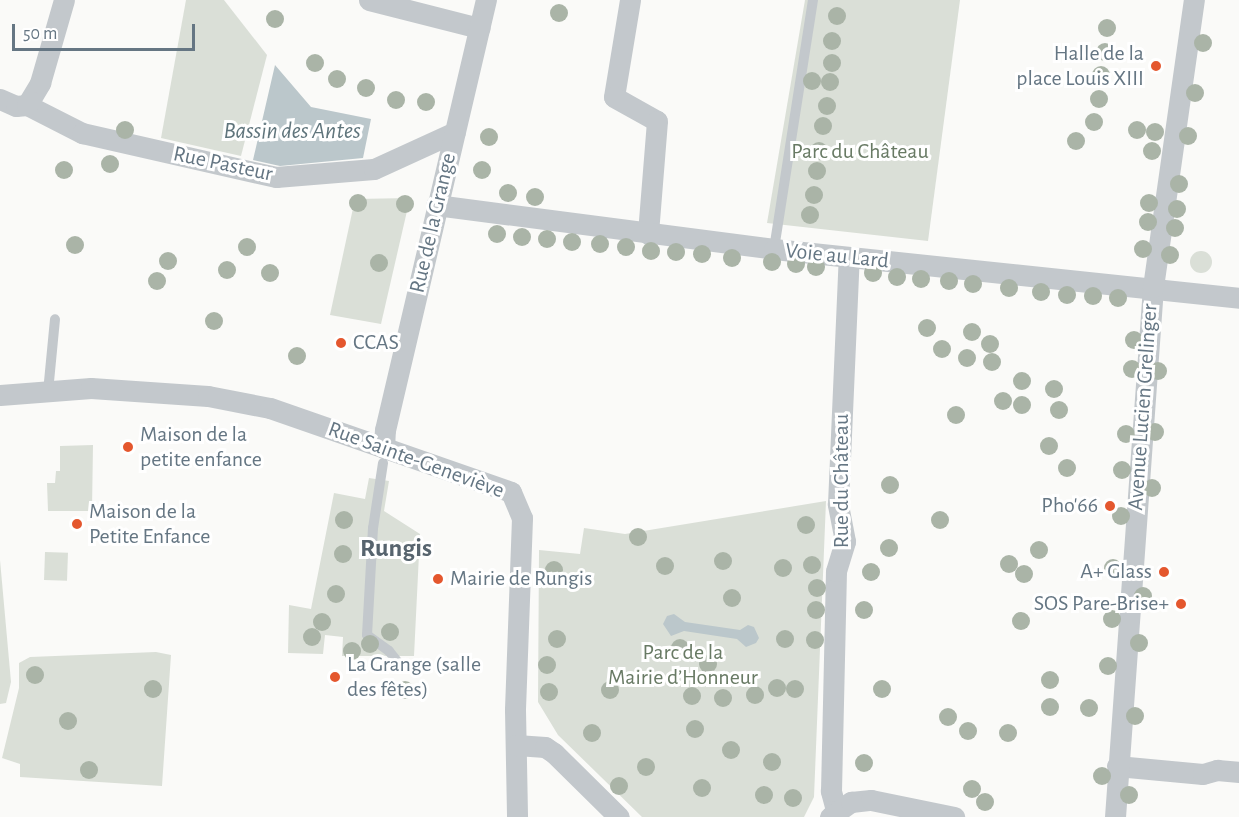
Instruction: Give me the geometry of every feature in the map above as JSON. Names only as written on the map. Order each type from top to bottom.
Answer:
[{"type":"street","points":[[27,105],[40,83],[64,0]]},
{"type":"street","points":[[369,0],[479,28]]},
{"type":"street","name":"Rue de la Grange","points":[[384,455],[385,430],[486,0]]},
{"type":"street","points":[[630,0],[614,97],[657,121],[648,234]]},
{"type":"street","name":"Avenue Lucien Grelinger","points":[[1115,817],[1153,288],[1194,0]]},
{"type":"street","name":"Rue Pasteur","points":[[0,99],[16,106],[27,105],[82,133],[276,177],[374,169],[455,132]]},
{"type":"street","name":"Voie au Lard","points":[[436,205],[774,249],[1239,298]]},
{"type":"street","name":"Rue du Château","points":[[833,814],[831,791],[836,571],[845,541],[838,504],[849,257]]},
{"type":"street","name":"Rue Sainte-Geneviève","points":[[0,395],[91,388],[208,396],[270,408],[384,455],[511,492],[516,499],[522,518],[516,669],[517,817]]},
{"type":"street","points":[[516,745],[545,747],[554,753],[619,817]]},
{"type":"street","points":[[1117,766],[1203,774],[1217,770],[1239,772]]},
{"type":"street","points":[[833,814],[851,802],[871,800],[954,817]]},
{"type":"lane","points":[[774,249],[813,0]]},
{"type":"lane","points":[[48,392],[56,319]]},
{"type":"lane","points":[[384,455],[373,528],[367,635],[389,651],[400,666]]},
{"type":"green space","points":[[186,0],[224,0],[267,55],[241,156],[161,138]]},
{"type":"green space","name":"Parc du Château","points":[[805,0],[960,0],[928,241],[767,223]]},
{"type":"green space","points":[[410,198],[381,324],[330,315],[355,199]]},
{"type":"green space","points":[[1197,251],[1205,251],[1212,258],[1212,266],[1205,273],[1197,273],[1190,266],[1190,258]]},
{"type":"green space","points":[[93,445],[92,511],[48,511],[47,483],[55,483],[56,471],[60,471],[60,446]]},
{"type":"green space","points":[[369,478],[389,481],[384,511],[420,534],[414,656],[342,656],[343,637],[325,635],[323,654],[288,653],[289,605],[311,609],[334,493],[365,499]]},
{"type":"green space","name":"Parc de la Mairie d’Honneur","points":[[826,501],[814,797],[804,817],[642,817],[558,735],[538,702],[539,550],[580,554],[584,528],[625,534]]},
{"type":"green space","points":[[45,552],[68,553],[67,581],[44,580]]},
{"type":"green space","points":[[0,560],[11,682],[6,703],[0,704]]},
{"type":"green space","points":[[156,652],[171,655],[162,786],[20,777],[20,764],[2,758],[19,688],[19,663],[30,657]]},
{"type":"water","name":"Bassin des Antes","points":[[275,65],[311,107],[371,119],[363,158],[280,166],[253,160]]},
{"type":"water","points":[[674,614],[685,622],[740,630],[748,625],[754,627],[759,638],[756,643],[746,647],[737,639],[684,631],[671,636],[663,624],[667,616]]},
{"type":"place","name":"Halle de la place Louis XIII","points":[[1156,66]]},
{"type":"place","name":"CCAS","points":[[341,343]]},
{"type":"place","name":"Maison de la petite enfance","points":[[128,447]]},
{"type":"place","name":"Pho'66","points":[[1110,506]]},
{"type":"place","name":"Maison de la Petite Enfance","points":[[77,524]]},
{"type":"place","name":"A+ Glass","points":[[1164,572]]},
{"type":"place","name":"Mairie de Rungis","points":[[438,579]]},
{"type":"place","name":"SOS Pare-Brise+","points":[[1181,604]]},
{"type":"place","name":"La Grange (salle des fêtes)","points":[[335,677]]},
{"type":"district","name":"Rungis","points":[[396,549]]}]
